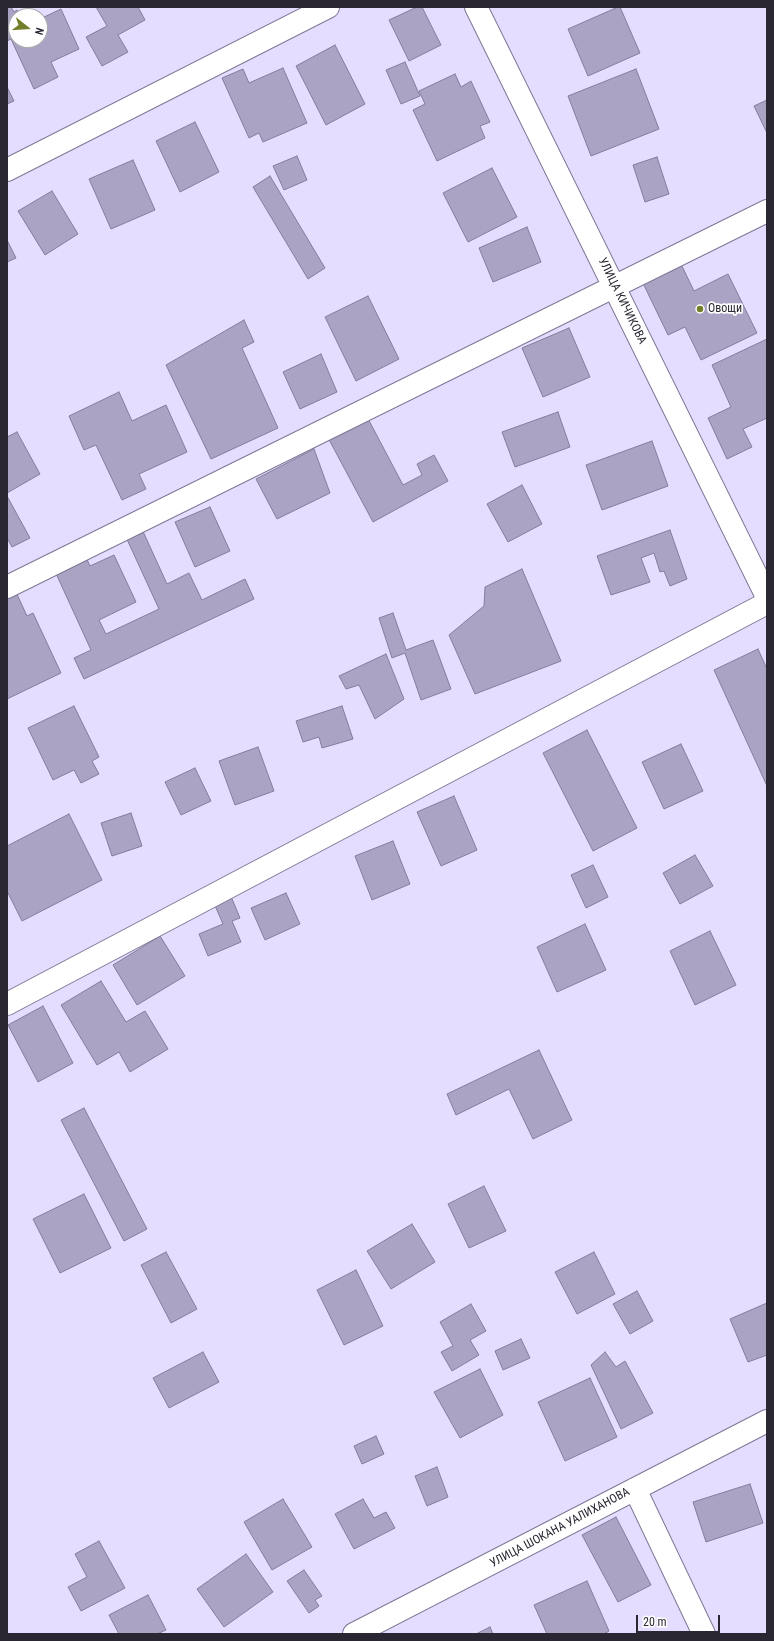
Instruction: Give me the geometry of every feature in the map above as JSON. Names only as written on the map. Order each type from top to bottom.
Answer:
[{"type":"street","points":[[7,170],[328,7]]},
{"type":"street","name":"УЛИЦА КИЧИКОВА","points":[[476,7],[767,597]]},
{"type":"street","points":[[7,587],[767,211]]},
{"type":"street","points":[[7,1004],[767,603]]},
{"type":"street","name":"УЛИЦА ШОКАНА УАЛИХАНОВА","points":[[363,1632],[767,1421]]},
{"type":"street","points":[[635,1489],[704,1634]]},
{"type":"building","points":[[7,7],[11,7],[8,8],[7,41]]},
{"type":"building","points":[[96,7],[138,7],[145,20],[118,35],[128,52],[102,66],[86,37],[107,26]]},
{"type":"building","points":[[417,7],[422,7],[441,45],[409,61],[389,20]]},
{"type":"building","points":[[620,7],[640,53],[588,76],[568,29]]},
{"type":"building","points":[[61,9],[79,49],[51,62],[58,77],[34,89],[15,48],[48,48],[48,15]]},
{"type":"building","points":[[335,45],[365,104],[326,125],[296,66]]},
{"type":"building","points":[[405,62],[420,96],[401,104],[386,70]]},
{"type":"building","points":[[283,68],[307,123],[263,142],[259,133],[249,138],[222,78],[243,69],[249,83]]},
{"type":"building","points":[[636,69],[659,129],[591,156],[568,96]]},
{"type":"building","points":[[455,74],[461,87],[471,81],[490,122],[480,126],[485,138],[437,161],[413,110],[425,104],[419,91]]},
{"type":"building","points":[[7,87],[14,101],[7,104]]},
{"type":"building","points":[[767,100],[767,133],[754,106]]},
{"type":"building","points":[[195,122],[219,172],[180,192],[156,141]]},
{"type":"building","points":[[297,156],[307,180],[284,190],[273,166]]},
{"type":"building","points":[[657,157],[669,194],[645,202],[633,165]]},
{"type":"building","points":[[133,160],[155,210],[111,229],[89,179]]},
{"type":"building","points":[[492,168],[517,217],[468,242],[443,193]]},
{"type":"building","points":[[270,176],[325,268],[308,279],[253,187]]},
{"type":"building","points":[[52,191],[78,234],[45,255],[18,211]]},
{"type":"building","points":[[527,227],[541,262],[493,282],[479,248]]},
{"type":"building","points":[[7,240],[16,258],[7,262]]},
{"type":"building","name":"Овощи","points":[[679,260],[694,291],[728,274],[757,333],[701,360],[685,327],[668,335],[641,279]]},
{"type":"building","points":[[368,296],[399,359],[356,381],[325,317]]},
{"type":"building","points":[[244,320],[254,342],[242,348],[278,428],[211,459],[166,365]]},
{"type":"building","points":[[569,328],[590,377],[543,397],[522,348]]},
{"type":"building","points":[[767,339],[767,418],[743,429],[752,447],[727,459],[708,418],[731,407],[712,365]]},
{"type":"building","points":[[321,354],[337,392],[300,409],[283,372]]},
{"type":"building","points":[[119,392],[132,421],[166,405],[187,452],[139,474],[146,489],[122,500],[96,445],[84,450],[69,416]]},
{"type":"building","points":[[558,412],[570,447],[515,467],[502,432]]},
{"type":"building","points":[[365,413],[403,485],[422,475],[417,464],[434,455],[448,481],[373,522],[326,434]]},
{"type":"building","points":[[17,432],[40,474],[7,493],[7,437]]},
{"type":"building","points":[[652,441],[668,486],[602,510],[586,465]]},
{"type":"building","points":[[314,449],[330,493],[277,519],[256,479]]},
{"type":"building","points":[[522,485],[542,524],[508,542],[487,504]]},
{"type":"building","points":[[7,496],[30,538],[12,547],[7,538]]},
{"type":"building","points":[[210,507],[230,551],[195,567],[175,522]]},
{"type":"building","points":[[141,527],[167,584],[189,573],[202,600],[245,579],[254,599],[84,679],[74,658],[91,650],[53,567],[84,553],[90,566],[114,555],[136,602],[99,620],[106,634],[159,609],[125,535]]},
{"type":"building","points":[[670,530],[687,579],[670,586],[664,571],[660,572],[654,553],[641,558],[650,582],[611,595],[597,556]]},
{"type":"building","points":[[522,569],[561,661],[475,694],[449,635],[484,606],[485,587]]},
{"type":"building","points":[[15,590],[27,616],[33,613],[61,673],[7,699],[7,594]]},
{"type":"building","points":[[393,613],[406,650],[433,640],[451,689],[421,700],[405,653],[392,658],[379,618]]},
{"type":"building","points":[[758,649],[767,669],[767,786],[714,670]]},
{"type":"building","points":[[386,654],[404,699],[375,719],[359,685],[346,689],[339,676]]},
{"type":"building","points":[[74,706],[99,757],[92,761],[99,774],[81,783],[74,770],[53,780],[28,728]]},
{"type":"building","points":[[342,706],[353,739],[322,748],[319,737],[303,742],[296,721]]},
{"type":"building","points":[[587,730],[637,828],[593,851],[543,753]]},
{"type":"building","points":[[681,744],[703,791],[664,809],[642,762]]},
{"type":"building","points":[[258,747],[274,791],[235,805],[219,761]]},
{"type":"building","points":[[195,768],[211,801],[181,815],[165,782]]},
{"type":"building","points":[[454,796],[477,850],[441,866],[417,812]]},
{"type":"building","points":[[131,813],[142,846],[112,856],[101,823]]},
{"type":"building","points":[[69,814],[102,880],[22,921],[7,891],[7,846]]},
{"type":"building","points":[[393,841],[410,884],[372,900],[355,856]]},
{"type":"building","points":[[695,855],[713,886],[680,904],[663,873]]},
{"type":"building","points":[[593,865],[608,897],[586,908],[571,875]]},
{"type":"building","points":[[286,893],[300,924],[265,940],[251,908]]},
{"type":"building","points":[[230,894],[240,918],[232,921],[241,942],[208,956],[199,934],[223,924],[213,901]]},
{"type":"building","points":[[585,924],[606,970],[557,992],[537,947]]},
{"type":"building","points":[[710,931],[736,985],[695,1005],[670,951]]},
{"type":"building","points":[[160,936],[185,976],[137,1005],[113,965]]},
{"type":"building","points":[[101,981],[126,1022],[145,1011],[168,1049],[130,1072],[119,1052],[97,1065],[61,1005]]},
{"type":"building","points":[[43,1006],[73,1063],[38,1082],[8,1025]]},
{"type":"building","points":[[539,1050],[572,1120],[533,1139],[509,1089],[456,1115],[447,1094]]},
{"type":"building","points":[[84,1108],[147,1229],[124,1241],[61,1120]]},
{"type":"building","points":[[484,1186],[506,1231],[469,1248],[448,1204]]},
{"type":"building","points":[[84,1194],[111,1248],[60,1273],[33,1219]]},
{"type":"building","points":[[412,1224],[435,1262],[391,1289],[367,1251]]},
{"type":"building","points":[[166,1252],[197,1309],[171,1323],[141,1265]]},
{"type":"building","points":[[594,1252],[615,1294],[577,1314],[555,1272]]},
{"type":"building","points":[[356,1270],[383,1326],[344,1345],[317,1290]]},
{"type":"building","points":[[637,1291],[653,1321],[630,1334],[613,1304]]},
{"type":"building","points":[[767,1303],[767,1355],[748,1362],[730,1319]]},
{"type":"building","points":[[471,1304],[486,1331],[470,1340],[479,1355],[452,1371],[441,1352],[453,1346],[440,1322]]},
{"type":"building","points":[[521,1339],[530,1358],[503,1370],[495,1351]]},
{"type":"building","points":[[203,1352],[219,1382],[169,1408],[153,1378]]},
{"type":"building","points":[[605,1352],[616,1367],[625,1361],[653,1413],[621,1429],[591,1365]]},
{"type":"building","points":[[480,1369],[503,1415],[460,1438],[434,1392]]},
{"type":"building","points":[[590,1378],[617,1437],[565,1461],[538,1402]]},
{"type":"building","points":[[376,1436],[384,1454],[362,1464],[354,1446]]},
{"type":"building","points":[[437,1467],[448,1497],[427,1506],[415,1476]]},
{"type":"building","points":[[750,1484],[763,1523],[706,1542],[693,1502]]},
{"type":"building","points":[[283,1499],[312,1547],[272,1570],[244,1522]]},
{"type":"building","points":[[363,1499],[374,1518],[386,1512],[395,1528],[354,1549],[335,1514]]},
{"type":"building","points":[[616,1517],[651,1585],[618,1602],[582,1535]]},
{"type":"building","points":[[99,1541],[125,1588],[81,1611],[68,1587],[87,1577],[75,1554]]},
{"type":"building","points":[[246,1554],[273,1592],[224,1627],[197,1589]]},
{"type":"building","points":[[304,1570],[322,1596],[315,1600],[319,1606],[309,1613],[287,1581]]},
{"type":"building","points":[[587,1581],[609,1631],[604,1634],[547,1634],[534,1605]]},
{"type":"building","points":[[148,1595],[166,1630],[157,1634],[119,1634],[109,1615]]},
{"type":"building","points":[[490,1627],[493,1634],[476,1634]]},
{"type":"place","name":"Овощи","points":[[700,309]]}]
